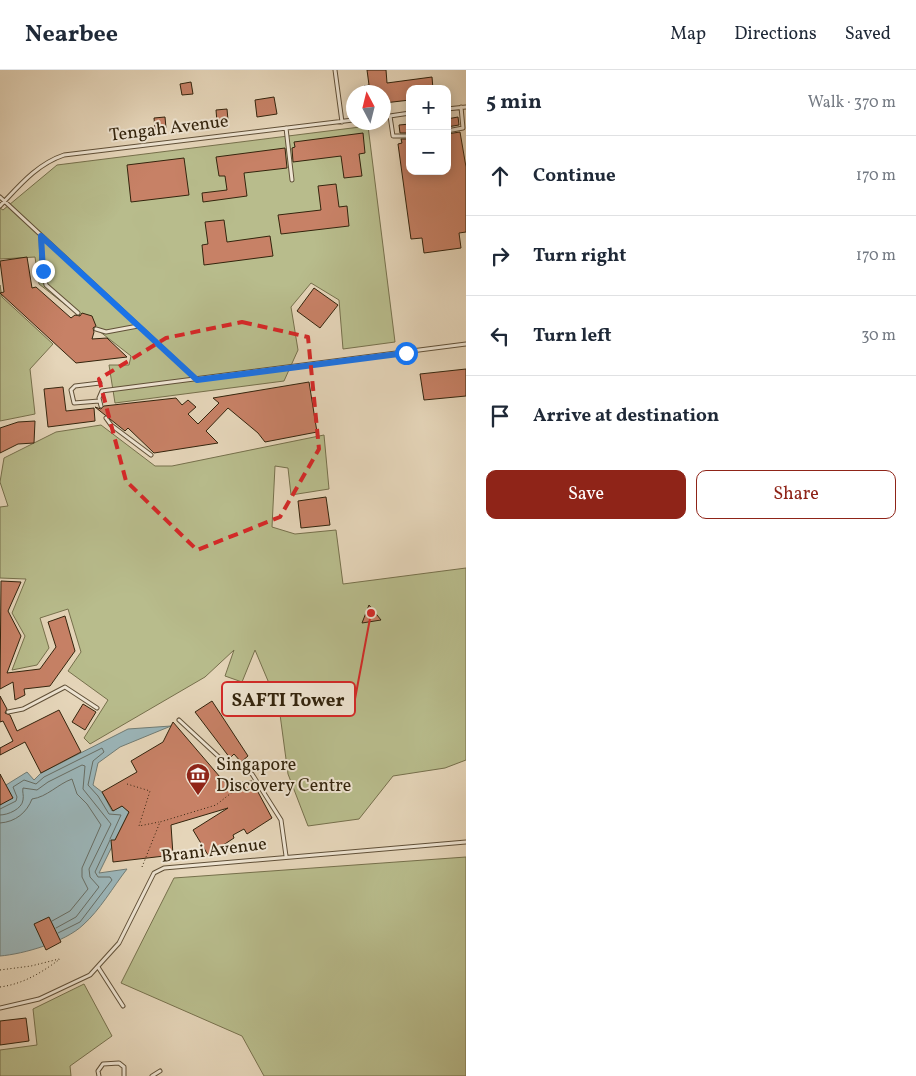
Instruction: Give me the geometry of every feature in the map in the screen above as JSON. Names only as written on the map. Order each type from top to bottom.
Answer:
[{"type":"lane","points":[[335,70],[342,122]]},
{"type":"lane","points":[[451,130],[463,128],[461,107]]},
{"type":"lane","points":[[451,108],[466,107]]},
{"type":"lane","points":[[391,116],[406,114]]},
{"type":"lane","name":"Tengah Avenue","points":[[0,206],[32,173],[47,163],[64,156],[346,121]]},
{"type":"lane","points":[[391,123],[393,136],[406,136]]},
{"type":"lane","points":[[286,128],[292,180]]},
{"type":"lane","points":[[0,197],[197,380]]},
{"type":"lane","points":[[41,236],[42,263],[46,285],[78,314]]},
{"type":"lane","points":[[96,329],[106,332],[139,326]]},
{"type":"lane","points":[[101,406],[102,392],[109,390],[466,344]]},
{"type":"lane","points":[[100,383],[74,386],[71,390],[74,403],[100,400]]},
{"type":"lane","points":[[106,418],[111,425],[151,455]]},
{"type":"lane","points":[[8,712],[23,709],[65,687],[97,708]]},
{"type":"lane","points":[[179,720],[219,757],[252,774],[281,820],[286,856]]},
{"type":"lane","name":"Brani Avenue","points":[[0,1008],[39,999],[90,975],[119,943],[154,874],[164,868],[466,842]]},
{"type":"lane","points":[[98,967],[123,1006]]},
{"type":"lane","points":[[99,1076],[98,1071],[103,1064],[119,1063],[124,1068],[124,1076]]},
{"type":"lane","points":[[152,1076],[160,1071]]},
{"type":"path","points":[[127,784],[150,791],[139,826],[216,806],[240,786]]},
{"type":"path","points":[[142,867],[160,822]]},
{"type":"path","points":[[0,970],[31,966],[60,959],[38,975],[11,986],[0,987]]},
{"type":"highlighted area","points":[[242,322],[308,337],[319,449],[280,517],[197,550],[126,481],[99,379],[166,338]]},
{"type":"green space","points":[[346,129],[368,130],[395,342],[343,349],[339,300],[311,283],[291,307],[298,350],[284,381],[115,403],[109,365],[129,365],[131,356],[39,284],[35,257],[0,259],[0,208],[3,210],[57,165]]},
{"type":"green space","points":[[0,285],[2,297],[53,344],[30,369],[35,414],[0,421]]},
{"type":"green space","points":[[101,425],[155,466],[172,466],[324,435],[329,489],[291,495],[288,468],[275,466],[272,527],[295,534],[336,530],[343,584],[466,568],[466,760],[445,768],[393,776],[359,819],[308,826],[288,774],[279,707],[255,650],[242,682],[225,676],[234,650],[205,677],[90,744],[84,738],[108,700],[68,671],[81,652],[68,609],[40,618],[49,648],[37,665],[12,670],[25,636],[12,613],[26,579],[0,578],[0,507],[8,506],[0,482],[4,458],[56,432]]},
{"type":"green space","points":[[466,857],[466,1076],[264,1076],[242,1036],[121,983],[174,878]]},
{"type":"green space","points":[[84,984],[112,1036],[70,1066],[71,1076],[0,1076],[0,1050],[37,1045],[33,1009]]},
{"type":"water","points":[[171,726],[120,747],[98,763],[93,785],[102,792],[112,811],[122,806],[129,812],[99,873],[127,869],[101,905],[83,925],[66,937],[32,950],[0,956],[0,805],[6,785],[27,772],[34,780],[41,773],[128,729]]},
{"type":"building","points":[[367,70],[386,70],[387,83],[432,77],[433,85],[406,85],[406,100],[391,102],[391,85],[369,85]]},
{"type":"building","points":[[191,82],[193,94],[182,95],[180,84]]},
{"type":"building","points":[[274,97],[277,114],[257,117],[255,100]]},
{"type":"building","points":[[227,109],[228,120],[217,122],[216,110]]},
{"type":"building","points":[[165,117],[166,128],[155,129],[154,118]]},
{"type":"building","points":[[458,117],[459,125],[451,126],[451,118]]},
{"type":"building","points":[[406,124],[406,133],[400,133],[399,125]]},
{"type":"building","points":[[460,132],[466,167],[466,232],[459,233],[461,248],[424,253],[422,238],[411,239],[398,144],[402,143],[401,139],[406,139],[406,175],[451,175],[451,133]]},
{"type":"building","points":[[363,133],[365,153],[359,154],[362,176],[344,178],[341,156],[293,162],[292,148],[295,147],[294,142]]},
{"type":"building","points":[[285,148],[287,168],[244,173],[247,196],[203,202],[202,193],[227,190],[225,176],[219,176],[216,157]]},
{"type":"building","points":[[184,158],[189,195],[131,202],[127,165]]},
{"type":"building","points":[[336,184],[339,207],[347,206],[349,226],[281,234],[278,215],[321,210],[318,186]]},
{"type":"building","points":[[224,220],[227,242],[270,236],[273,256],[204,265],[202,245],[208,244],[205,222]]},
{"type":"building","points":[[27,257],[32,288],[36,287],[71,318],[75,315],[80,316],[82,313],[92,316],[96,326],[93,328],[92,339],[107,338],[127,357],[76,363],[0,293],[4,292],[0,261]]},
{"type":"building","points":[[314,288],[338,305],[320,328],[297,311]]},
{"type":"building","points":[[466,369],[466,396],[424,400],[420,374]]},
{"type":"building","points":[[309,382],[317,432],[265,442],[258,433],[228,408],[206,431],[218,443],[154,453],[128,428],[125,431],[95,407],[101,409],[104,406],[176,398],[182,405],[188,400],[196,407],[188,414],[198,424],[219,403],[213,398]]},
{"type":"building","points":[[63,387],[66,411],[94,408],[95,421],[48,427],[44,389]]},
{"type":"building","points":[[35,421],[34,443],[18,444],[0,453],[0,428],[18,422]]},
{"type":"building","points":[[326,497],[330,525],[301,528],[298,501]]},
{"type":"building","points":[[1,581],[21,582],[8,611],[21,636],[7,673],[40,669],[56,647],[48,622],[65,616],[75,651],[50,686],[24,689],[25,695],[15,700],[13,682],[0,689]]},
{"type":"building","points":[[369,605],[381,620],[362,623]]},
{"type":"building","points":[[0,696],[7,709],[5,713],[10,715],[17,731],[59,710],[81,752],[41,773],[25,742],[0,755],[0,748],[13,741],[3,721],[0,722]]},
{"type":"building","points":[[212,701],[248,756],[241,762],[234,754],[230,758],[195,712]]},
{"type":"building","points":[[83,704],[96,712],[85,730],[72,722]]},
{"type":"building","name":"Singapore Discovery Centre","points":[[173,722],[226,784],[252,781],[272,818],[247,834],[244,829],[233,835],[234,838],[208,855],[193,830],[228,808],[171,825],[173,855],[113,862],[111,840],[115,840],[129,812],[122,806],[113,811],[102,792],[137,772],[131,761],[163,742]]},
{"type":"building","points":[[0,774],[13,798],[0,805]]},
{"type":"building","points":[[49,917],[61,942],[46,950],[34,924]]},
{"type":"building","points":[[26,1018],[29,1041],[0,1045],[0,1021]]},
{"type":"place","name":"SAFTI Tower","points":[[371,613]]},
{"type":"place","name":"Singapore Discovery Centre","points":[[198,796]]},
{"type":"route","points":[[43,271],[41,236],[197,380],[406,353]]}]
